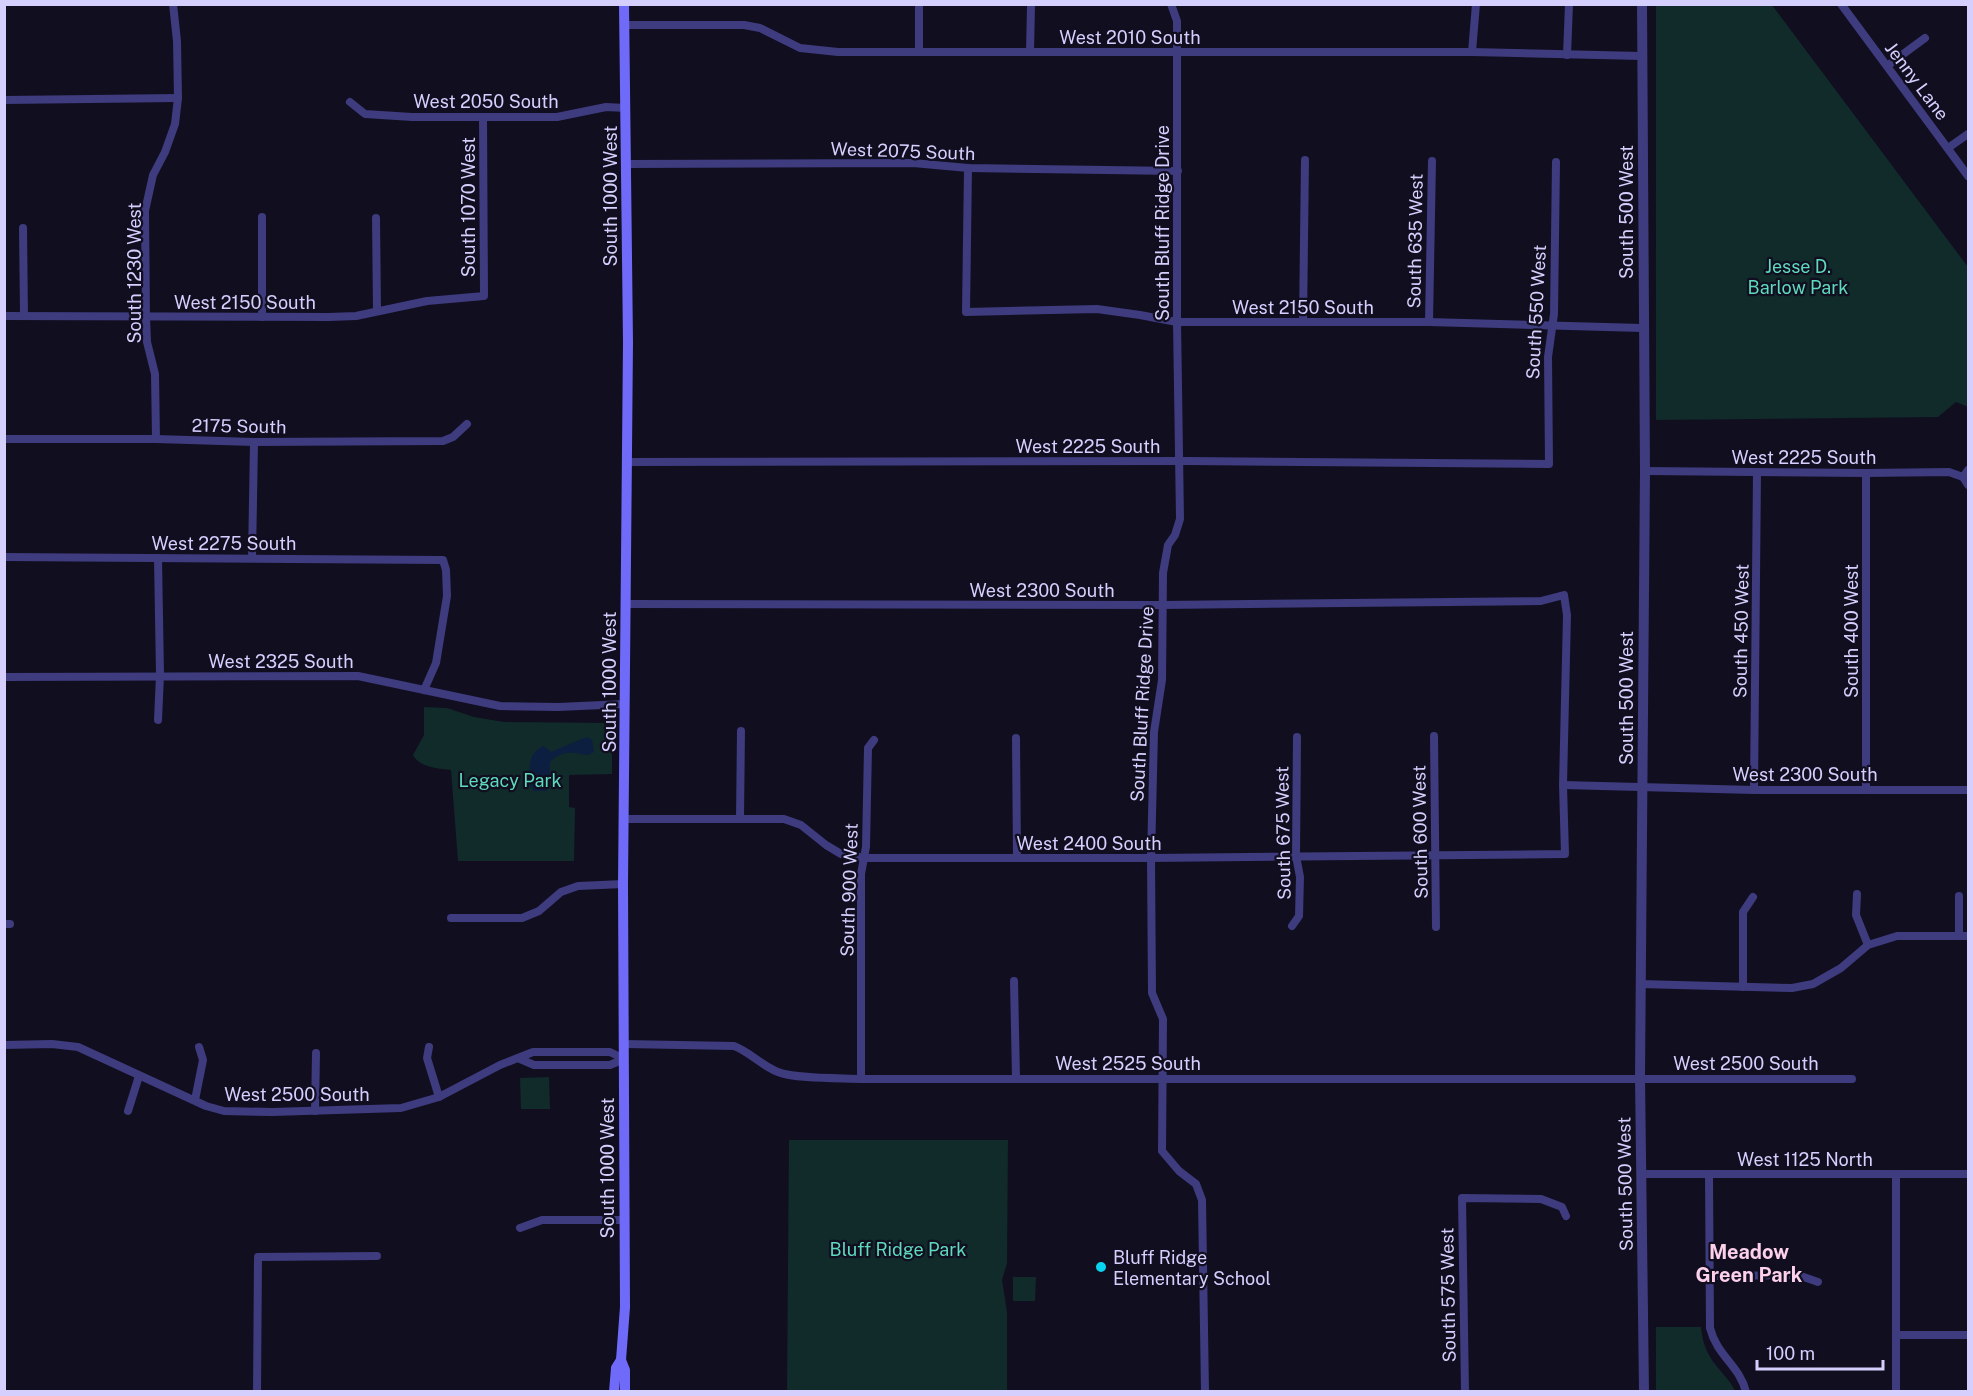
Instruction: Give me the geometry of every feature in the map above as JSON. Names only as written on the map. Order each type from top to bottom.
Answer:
[{"type":"main road","name":"South 1000 West","points":[[624,4],[627,164],[627,604],[623,885],[625,1307],[621,1360],[625,1370],[625,1392]]},
{"type":"main road","name":"South 1000 West","points":[[614,1392],[616,1368],[621,1360]]},
{"type":"street","name":"South 1230 West","points":[[156,439],[155,374],[147,342],[145,211],[153,175],[165,152],[175,124],[178,98],[177,41],[173,4]]},
{"type":"street","name":"South Bluff Ridge Drive","points":[[1171,4],[1177,21],[1177,322],[1180,519],[1164,561],[1162,680],[1154,732],[1150,858],[1152,993],[1163,1018],[1162,1151],[1196,1184],[1202,1200],[1205,1392]]},
{"type":"street","points":[[1472,52],[1476,4]]},
{"type":"street","points":[[1567,55],[1569,4]]},
{"type":"street","name":"South 500 West","points":[[1642,4],[1642,328],[1645,471],[1640,1077],[1644,1392]]},
{"type":"street","name":"Jenny Lane","points":[[1841,4],[1968,176]]},
{"type":"street","points":[[1030,51],[1031,6]]},
{"type":"street","points":[[919,7],[919,52]]},
{"type":"street","name":"West 2010 South","points":[[624,25],[744,25],[759,28],[800,48],[813,51],[1472,52],[1641,56]]},
{"type":"street","points":[[1887,66],[1925,38]]},
{"type":"street","points":[[4,100],[178,98]]},
{"type":"street","name":"West 2050 South","points":[[350,102],[365,114],[412,117],[557,117],[606,107],[626,108]]},
{"type":"street","name":"South 1070 West","points":[[483,118],[484,296]]},
{"type":"street","points":[[1948,148],[1968,134]]},
{"type":"street","points":[[1303,321],[1305,160]]},
{"type":"street","name":"South 635 West","points":[[1429,322],[1432,161]]},
{"type":"street","name":"South 550 West","points":[[1549,464],[1548,357],[1553,324],[1556,162]]},
{"type":"street","name":"West 2075 South","points":[[627,164],[913,163],[968,168],[1178,171]]},
{"type":"street","name":"West 2150 South","points":[[968,168],[966,312],[1097,309],[1177,322],[1429,322],[1642,328]]},
{"type":"street","points":[[262,217],[262,317]]},
{"type":"street","points":[[376,218],[377,311]]},
{"type":"street","points":[[23,228],[24,315]]},
{"type":"street","name":"West 2150 South","points":[[4,316],[329,318],[356,316],[427,302],[484,296]]},
{"type":"street","name":"2175 South","points":[[4,439],[156,439],[254,442],[442,441],[453,437],[467,424]]},
{"type":"street","points":[[252,558],[254,442]]},
{"type":"street","name":"West 2225 South","points":[[627,462],[1179,461],[1549,464]]},
{"type":"street","points":[[1968,470],[1962,477],[1968,485]]},
{"type":"street","name":"West 2225 South","points":[[1645,471],[1949,472],[1962,477]]},
{"type":"street","name":"South 450 West","points":[[1754,790],[1757,472]]},
{"type":"street","name":"South 400 West","points":[[1866,473],[1866,790]]},
{"type":"street","name":"West 2275 South","points":[[4,557],[443,560],[446,570],[447,596],[436,663],[424,690]]},
{"type":"street","points":[[158,558],[160,675],[158,720]]},
{"type":"street","name":"West 2300 South","points":[[627,604],[1162,605],[1541,601],[1564,595],[1567,615],[1563,785],[1754,790],[1968,790]]},
{"type":"street","name":"West 2325 South","points":[[4,677],[358,676],[500,706],[558,707],[626,704]]},
{"type":"street","points":[[740,818],[741,731]]},
{"type":"street","name":"South 600 West","points":[[1434,736],[1437,927]]},
{"type":"street","name":"South 675 West","points":[[1292,926],[1299,916],[1300,877],[1296,856],[1296,737]]},
{"type":"street","points":[[1016,738],[1017,858]]},
{"type":"street","name":"South 900 West","points":[[861,1079],[861,874],[865,858],[868,748],[874,740]]},
{"type":"street","name":"West 2400 South","points":[[624,819],[784,819],[801,825],[841,854],[865,858],[1565,854],[1563,785]]},
{"type":"street","points":[[451,918],[522,918],[539,912],[561,892],[578,886],[623,885]]},
{"type":"street","points":[[1857,894],[1856,915],[1868,945]]},
{"type":"street","points":[[1959,896],[1959,936]]},
{"type":"street","points":[[1743,987],[1743,912],[1753,897]]},
{"type":"street","points":[[1640,984],[1792,988],[1813,984],[1841,968],[1868,945],[1897,936],[1968,936]]},
{"type":"street","points":[[1014,981],[1016,1078]]},
{"type":"street","name":"West 2500 South","points":[[4,1045],[52,1044],[78,1047],[206,1106],[224,1110],[315,1111],[401,1108],[439,1097],[500,1065],[533,1052],[610,1052],[624,1059]]},
{"type":"street","name":"West 2525 South","points":[[624,1044],[734,1046],[782,1074],[861,1079],[1640,1077]]},
{"type":"street","points":[[195,1100],[203,1060],[199,1047]]},
{"type":"street","points":[[429,1047],[428,1058],[439,1097]]},
{"type":"street","points":[[315,1111],[316,1053]]},
{"type":"street","points":[[520,1059],[534,1065],[610,1065],[624,1059]]},
{"type":"street","points":[[128,1112],[139,1076]]},
{"type":"street","name":"West 2500 South","points":[[1640,1077],[1852,1079]]},
{"type":"street","name":"West 1125 North","points":[[1641,1174],[1968,1174]]},
{"type":"street","points":[[1709,1174],[1710,1328],[1713,1340],[1741,1377],[1746,1392]]},
{"type":"street","points":[[1896,1174],[1896,1392]]},
{"type":"street","name":"South 575 West","points":[[1465,1392],[1462,1198],[1541,1199],[1562,1207],[1566,1216]]},
{"type":"street","points":[[520,1228],[542,1220],[624,1220]]},
{"type":"street","points":[[257,1392],[258,1257],[377,1256]]},
{"type":"street","points":[[1709,1276],[1798,1275],[1818,1282]]},
{"type":"street","points":[[1896,1335],[1968,1335]]},
{"type":"green space","name":"Jesse D. Barlow Park","points":[[1656,5],[1772,5],[1968,267],[1968,407],[1956,402],[1938,417],[1656,420]]},
{"type":"green space","name":"Legacy Park","points":[[424,707],[447,708],[474,717],[504,722],[612,723],[612,774],[569,775],[569,807],[575,808],[574,861],[458,861],[451,770],[424,765],[413,755],[424,735]]},
{"type":"green space","points":[[549,1077],[550,1109],[521,1109],[520,1078]]},
{"type":"green space","name":"Bluff Ridge Park","points":[[789,1140],[1008,1140],[1007,1263],[1002,1280],[1007,1312],[1007,1391],[787,1391]]},
{"type":"green space","points":[[1013,1277],[1036,1277],[1035,1301],[1013,1301]]},
{"type":"green space","points":[[1656,1327],[1701,1327],[1709,1355],[1735,1391],[1656,1391]]},
{"type":"water","points":[[587,737],[592,740],[594,752],[588,755],[568,753],[558,755],[550,762],[550,784],[546,791],[534,791],[530,786],[530,763],[534,753],[544,746],[551,752]]},
{"type":"place","name":"Bluff Ridge Elementary School","points":[[1101,1267]]},
{"type":"district","name":"Meadow Green Park","points":[[1749,1264]]}]
